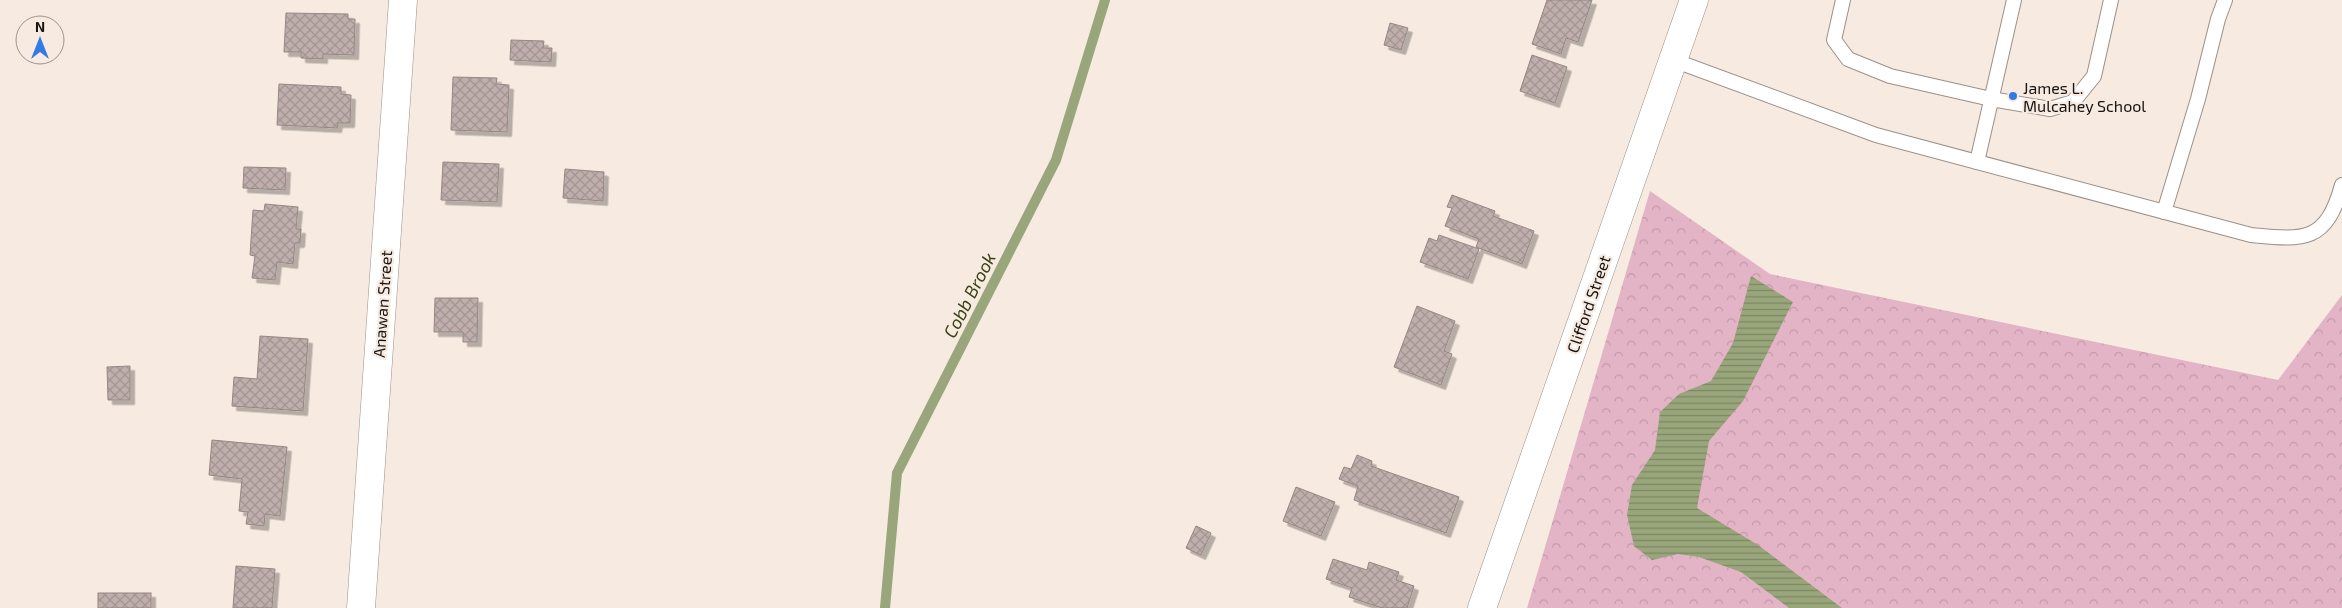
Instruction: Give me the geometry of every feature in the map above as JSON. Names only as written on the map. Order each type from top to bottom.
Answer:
[{"type":"street","name":"Anawan Street","points":[[361,608],[403,0]]},
{"type":"street","name":"Clifford Street","points":[[1482,608],[1694,0]]},
{"type":"lane","points":[[1843,0],[1834,40],[1848,59],[1890,76],[1991,99],[2050,109],[2073,102],[2094,76],[2112,0]]},
{"type":"lane","points":[[1977,162],[2014,0]]},
{"type":"lane","points":[[2164,212],[2198,99],[2218,18],[2225,0]]},
{"type":"lane","points":[[1673,60],[1876,135],[2251,235],[2292,238],[2318,232],[2336,206],[2342,185]]},
{"type":"green space","points":[[1650,191],[1770,274],[2278,380],[2342,295],[2342,608],[1527,608]]},
{"type":"shaded area","points":[[1751,276],[1793,302],[1743,401],[1709,441],[1697,508],[1758,545],[1842,608],[1789,608],[1741,572],[1699,557],[1678,554],[1652,560],[1634,546],[1627,515],[1632,485],[1655,450],[1660,412],[1679,394],[1711,381],[1733,343]]},
{"type":"building","points":[[1547,0],[1592,0],[1578,42],[1566,38],[1561,54],[1532,44]]},
{"type":"building","points":[[286,13],[348,14],[348,19],[355,19],[354,55],[323,54],[323,59],[301,58],[301,52],[284,52]]},
{"type":"building","points":[[1390,23],[1408,28],[1401,50],[1384,45]]},
{"type":"building","points":[[511,40],[544,41],[543,48],[552,48],[551,62],[510,60]]},
{"type":"building","points":[[1532,55],[1567,67],[1555,103],[1520,91]]},
{"type":"building","points":[[453,77],[497,78],[496,84],[509,85],[507,132],[451,130]]},
{"type":"building","points":[[279,84],[341,87],[341,94],[351,95],[350,123],[338,123],[337,128],[277,125]]},
{"type":"building","points":[[443,162],[499,164],[497,202],[441,200]]},
{"type":"building","points":[[244,167],[286,168],[285,190],[243,188]]},
{"type":"building","points":[[565,169],[604,172],[603,201],[563,198]]},
{"type":"building","points":[[1452,195],[1495,211],[1493,216],[1534,231],[1522,264],[1476,247],[1479,239],[1445,226],[1452,208],[1447,207]]},
{"type":"building","points":[[265,204],[298,207],[296,229],[301,229],[300,243],[295,243],[293,264],[277,262],[275,280],[252,278],[255,256],[250,255],[253,210],[264,211]]},
{"type":"building","points":[[1439,235],[1479,249],[1468,279],[1420,262],[1429,238],[1437,241]]},
{"type":"building","points":[[435,298],[478,298],[477,342],[463,342],[463,332],[434,332]]},
{"type":"building","points":[[1417,306],[1455,321],[1444,351],[1452,354],[1441,385],[1394,367]]},
{"type":"building","points":[[260,336],[308,339],[303,411],[232,406],[234,377],[257,379]]},
{"type":"building","points":[[130,366],[130,400],[108,400],[107,367]]},
{"type":"building","points":[[212,440],[287,447],[280,516],[265,514],[264,526],[246,524],[248,512],[239,511],[242,479],[209,475]]},
{"type":"building","points":[[1357,455],[1372,461],[1371,466],[1459,497],[1446,533],[1354,500],[1358,486],[1339,479],[1344,467],[1351,469]]},
{"type":"building","points":[[1296,487],[1335,502],[1321,536],[1283,521]]},
{"type":"building","points":[[1196,526],[1211,533],[1201,555],[1186,548]]},
{"type":"building","points":[[1333,559],[1367,570],[1369,562],[1399,572],[1396,580],[1414,586],[1407,608],[1382,608],[1349,597],[1352,588],[1326,579]]},
{"type":"building","points":[[236,566],[275,569],[272,608],[233,608]]},
{"type":"building","points":[[98,593],[151,593],[151,608],[98,608]]},
{"type":"waterway","name":"Cobb Brook","points":[[885,608],[897,473],[1056,160],[1105,0]]},
{"type":"place","name":"James L. Mulcahey School","points":[[2013,96]]}]
